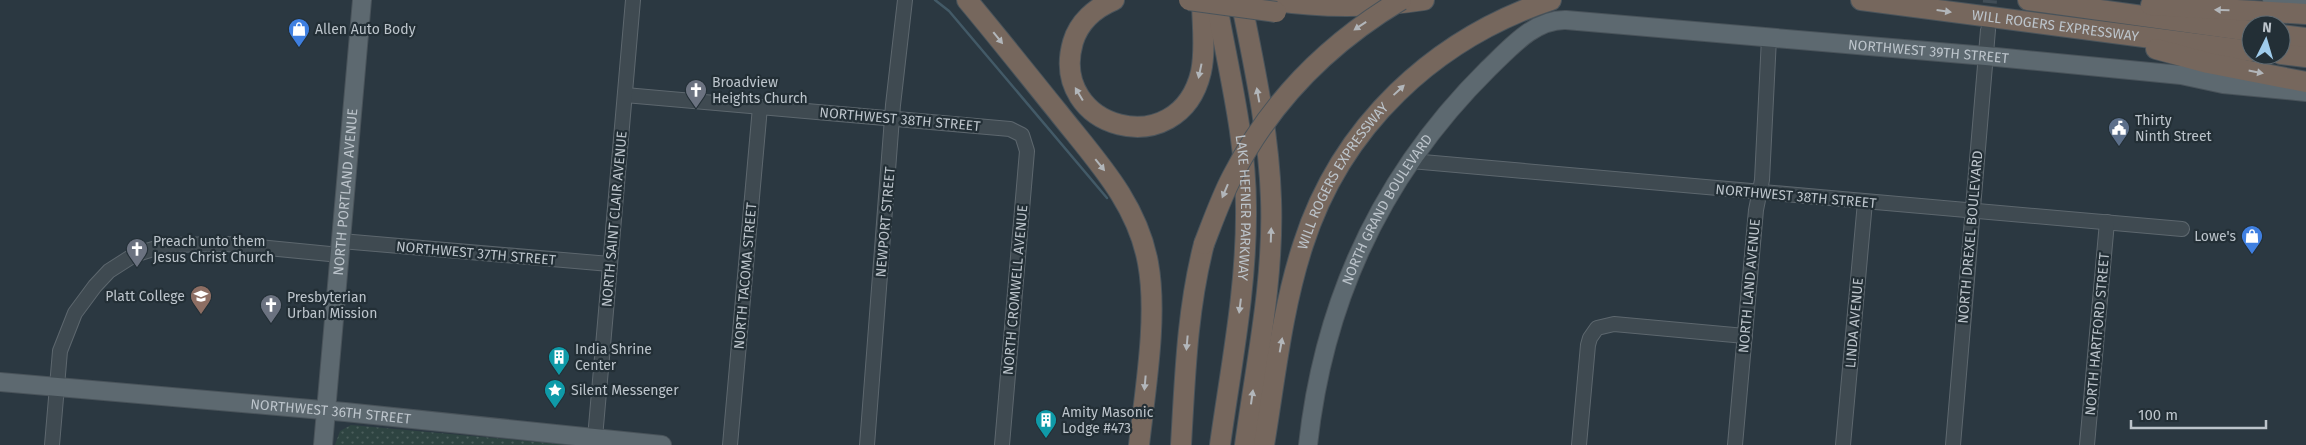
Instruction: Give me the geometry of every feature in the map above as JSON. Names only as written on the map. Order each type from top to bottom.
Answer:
[{"type":"highway","points":[[967,0],[1113,182],[1134,218],[1146,251],[1151,285],[1150,335],[1139,445]]},
{"type":"highway","points":[[1114,0],[1094,11],[1081,25],[1071,51],[1072,78],[1079,95],[1092,111],[1115,124],[1135,128],[1155,125],[1173,116],[1185,105],[1194,91],[1202,65],[1202,0]]},
{"type":"highway","points":[[1189,0],[1364,6],[1424,0]]},
{"type":"highway","name":"LAKE HEFNER PARKWAY","points":[[1216,0],[1238,118],[1246,205],[1243,279],[1220,445]]},
{"type":"highway","name":"LAKE HEFNER PARKWAY","points":[[1241,0],[1267,148],[1271,222],[1265,304],[1245,445]]},
{"type":"highway","points":[[1246,0],[1246,24]]},
{"type":"highway","points":[[1181,445],[1190,307],[1204,244],[1231,177],[1253,139],[1288,93],[1318,61],[1350,33],[1401,0]]},
{"type":"highway","name":"WILL ROGERS EXPRESSWAY","points":[[1264,445],[1289,300],[1303,245],[1321,198],[1348,151],[1389,100],[1419,72],[1451,47],[1509,16],[1551,0]]},
{"type":"highway","name":"WILL ROGERS EXPRESSWAY","points":[[1861,0],[2241,49]]},
{"type":"highway","name":"WILL ROGERS EXPRESSWAY","points":[[2028,0],[2241,30]]},
{"type":"highway","points":[[2110,0],[2157,6],[2306,14]]},
{"type":"highway","points":[[2087,30],[2208,63],[2306,82]]},
{"type":"highway","points":[[2291,36],[2306,38]]},
{"type":"highway","points":[[2291,55],[2306,57]]},
{"type":"main road","name":"NORTH PORTLAND AVENUE","points":[[323,445],[362,0]]},
{"type":"main road","points":[[2272,0],[2306,5]]},
{"type":"main road","name":"NORTHWEST 39TH STREET","points":[[1548,22],[1566,20],[1986,56],[2181,75],[2223,84],[2306,92]]},
{"type":"main road","name":"NORTH GRAND BOULEVARD","points":[[1308,445],[1319,371],[1340,296],[1362,243],[1386,199],[1411,161],[1448,113],[1483,75],[1521,39],[1548,22]]},
{"type":"main road","name":"NORTHWEST 36TH STREET","points":[[0,382],[326,410],[662,445]]},
{"type":"street","name":"NORTH SAINT CLAIR AVENUE","points":[[595,438],[633,0]]},
{"type":"street","name":"NEWPORT STREET","points":[[866,445],[904,0]]},
{"type":"street","name":"NORTH DREXEL BOULEVARD","points":[[1953,445],[1988,30]]},
{"type":"street","name":"NORTH LAND AVENUE","points":[[1735,445],[1762,172],[1769,38]]},
{"type":"street","name":"NORTHWEST 38TH STREET","points":[[625,95],[1010,129],[1023,136]]},
{"type":"street","name":"NORTH TACOMA STREET","points":[[730,445],[760,107]]},
{"type":"street","name":"NORTH CROMWELL AVENUE","points":[[1002,445],[1027,151],[1023,136]]},
{"type":"street","name":"NORTHWEST 38TH STREET","points":[[1411,161],[2182,229]]},
{"type":"street","name":"LINDA AVENUE","points":[[1843,445],[1865,202]]},
{"type":"street","name":"NORTH HARTFORD STREET","points":[[2087,445],[2106,222]]},
{"type":"street","name":"NORTHWEST 37TH STREET","points":[[52,445],[60,351],[75,313],[95,286],[109,272],[134,255],[166,245],[219,244],[340,248],[610,264]]},
{"type":"street","points":[[1580,445],[1588,345],[1590,338],[1597,328],[1614,324],[1745,336]]},
{"type":"green space","points":[[351,425],[570,445],[335,445],[340,431]]},
{"type":"waterway","points":[[935,0],[949,11],[1107,198]]},
{"type":"tunnel","points":[[1988,24],[1990,0]]},
{"type":"place","name":"Allen Auto Body","points":[[299,48]]},
{"type":"place","name":"Broadview Heights Church","points":[[696,109]]},
{"type":"place","name":"Thirty Ninth Street","points":[[2119,147]]},
{"type":"place","name":"Lowe's","points":[[2252,255]]},
{"type":"place","name":"Preach unto them Jesus Christ Church","points":[[137,268]]},
{"type":"place","name":"Platt College","points":[[201,315]]},
{"type":"place","name":"Presbyterian Urban Mission","points":[[271,324]]},
{"type":"place","name":"India Shrine Center","points":[[559,376]]},
{"type":"place","name":"Silent Messenger","points":[[555,409]]},
{"type":"place","name":"Amity Masonic Lodge #473","points":[[1046,439]]}]
